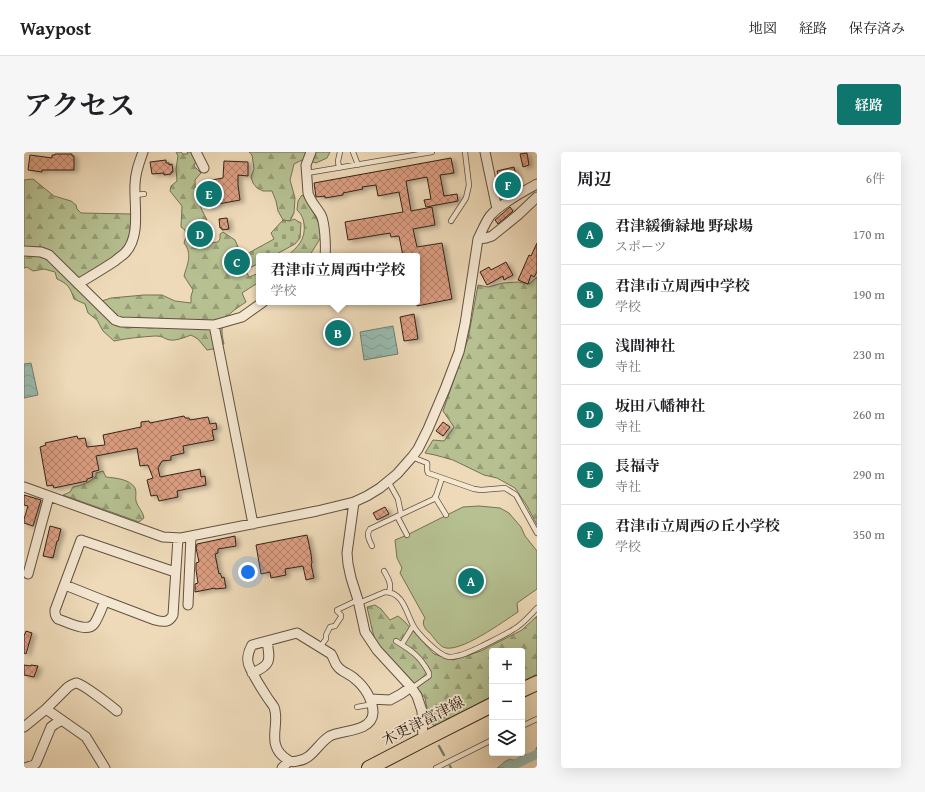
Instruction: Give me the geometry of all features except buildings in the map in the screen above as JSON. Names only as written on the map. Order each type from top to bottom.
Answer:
[{"type":"main road","points":[[525,689],[537,683]]},
{"type":"main road","name":"木更津富津線","points":[[369,768],[489,707]]},
{"type":"street","points":[[78,284],[106,267],[125,253],[130,245],[134,235],[139,195],[134,184],[136,172],[143,152]]},
{"type":"street","points":[[196,152],[204,168]]},
{"type":"street","points":[[311,152],[306,165],[309,197],[323,220],[325,253]]},
{"type":"street","points":[[484,152],[497,209]]},
{"type":"street","points":[[24,487],[163,537],[178,538],[317,512],[354,502],[367,496],[380,488],[412,457],[428,429],[459,352],[465,324],[478,239],[483,228],[491,215],[497,209],[537,184]]},
{"type":"street","points":[[478,239],[492,236],[537,197]]},
{"type":"street","points":[[24,251],[41,252],[49,255],[115,320],[121,322],[214,325],[242,317],[260,305]]},
{"type":"street","points":[[214,325],[253,524]]},
{"type":"street","points":[[28,574],[49,496]]},
{"type":"street","points":[[354,502],[347,553],[351,578],[359,601],[365,632],[377,650],[411,687],[417,696],[422,711],[423,740]]},
{"type":"street","points":[[188,605],[191,536]]},
{"type":"street","points":[[65,585],[155,620],[163,622],[167,621],[171,619],[173,615],[178,538]]},
{"type":"street","points":[[105,601],[94,624],[91,627],[79,627],[58,619],[56,616],[55,610],[81,540],[175,572]]},
{"type":"street","points":[[297,633],[320,647],[333,656],[338,668],[355,679],[369,695],[372,716],[368,722],[356,730],[334,734],[323,741],[306,759],[295,762],[289,761],[276,747],[274,734],[274,707],[252,673],[247,660],[252,645],[297,633]]},
{"type":"street","points":[[252,673],[260,670],[268,662],[270,656],[267,641]]},
{"type":"street","points":[[24,727],[68,687],[76,683],[85,687],[117,710]]},
{"type":"street","points":[[370,701],[390,700],[411,687]]},
{"type":"street","points":[[46,708],[86,737],[105,768]]},
{"type":"street","points":[[25,768],[36,763],[51,728],[53,725],[62,720]]},
{"type":"street","points":[[282,768],[289,761]]},
{"type":"lane","points":[[339,168],[338,161],[340,152]]},
{"type":"lane","points":[[353,152],[358,164]]},
{"type":"lane","points":[[307,173],[432,152]]},
{"type":"lane","points":[[451,221],[466,198],[469,184],[465,152]]},
{"type":"lane","points":[[412,457],[427,463],[428,473],[442,478],[481,490],[505,488],[513,492],[537,533]]},
{"type":"lane","points":[[372,546],[368,536],[370,529],[434,499],[442,478]]},
{"type":"lane","points":[[388,481],[398,499],[399,515],[407,535]]},
{"type":"lane","points":[[435,497],[446,515]]},
{"type":"lane","points":[[384,571],[391,586],[389,592]]},
{"type":"lane","points":[[320,647],[326,639],[326,635],[330,627],[335,626],[341,617],[337,610],[385,592],[394,594],[399,598],[404,604],[413,626],[435,649],[444,656],[450,657],[476,649],[516,629],[537,608]]},
{"type":"lane","points":[[402,644],[413,626]]},
{"type":"lane","points":[[396,641],[412,650],[420,658],[429,675],[411,687]]},
{"type":"lane","points":[[358,707],[368,705],[370,701]]},
{"type":"lane","points":[[525,725],[537,719]]},
{"type":"lane","points":[[436,768],[489,742]]},
{"type":"green space","points":[[176,152],[188,154],[187,152],[192,152],[192,155],[196,161],[194,166],[201,173],[195,180],[196,191],[200,206],[207,220],[198,221],[193,226],[193,235],[196,242],[203,244],[218,242],[220,239],[220,234],[223,232],[235,240],[243,254],[243,265],[249,277],[256,274],[256,284],[242,293],[246,302],[234,310],[224,321],[222,331],[224,344],[207,350],[198,339],[191,335],[181,339],[172,340],[155,336],[114,341],[103,331],[97,320],[88,313],[85,304],[74,299],[68,286],[57,279],[55,272],[44,269],[33,271],[27,267],[24,268],[24,180],[33,179],[54,196],[71,201],[76,205],[77,209],[81,213],[132,214],[131,236],[124,249],[113,259],[81,279],[102,301],[111,298],[162,295],[175,301],[191,303],[193,290],[184,276],[189,255],[187,247],[184,243],[186,237],[185,230],[181,227],[182,206],[170,191],[171,186],[177,181],[176,169],[178,156]]},
{"type":"green space","points":[[249,152],[330,152],[327,158],[316,163],[304,159],[294,164],[290,180],[295,198],[294,213],[290,221],[283,220],[278,211],[272,191],[263,191],[257,188],[253,183],[251,177],[254,169],[252,155]]},
{"type":"green space","points":[[302,195],[308,201],[322,230],[321,237],[311,253],[290,253],[298,246],[304,234],[303,220],[297,210],[298,201]]},
{"type":"green space","points":[[294,219],[301,223],[300,238],[295,244],[278,253],[256,253],[256,265],[248,269],[245,255],[274,239],[271,233],[283,220],[290,221]]},
{"type":"green space","points":[[537,277],[537,525],[515,488],[497,478],[484,475],[453,460],[425,453],[433,440],[444,441],[454,427],[443,411],[468,339],[478,285],[488,287],[503,283],[518,282],[529,284]]},
{"type":"green space","points":[[103,471],[106,477],[126,481],[133,485],[136,491],[136,501],[143,513],[144,518],[139,522],[63,495],[70,492],[73,487],[91,480],[96,476],[96,473]]},
{"type":"green space","points":[[479,506],[500,508],[509,513],[521,527],[525,536],[537,551],[537,589],[517,603],[518,612],[481,636],[459,646],[450,648],[443,647],[425,628],[423,622],[425,618],[400,573],[402,568],[397,558],[395,540],[463,507]]},
{"type":"green space","points":[[375,605],[381,609],[390,620],[398,616],[434,654],[453,660],[481,651],[522,630],[537,616],[537,677],[525,683],[525,648],[489,648],[489,702],[438,727],[433,725],[429,718],[425,698],[412,681],[375,640],[367,607]]},
{"type":"water","points":[[393,326],[398,354],[364,360],[360,332]]},
{"type":"water","points":[[31,363],[38,395],[24,398],[24,364]]},
{"type":"water","points":[[537,747],[537,754],[508,768],[497,768],[509,759],[515,760],[525,755],[536,752]]},
{"type":"waterway","points":[[439,746],[444,755]]},
{"type":"waterway","points":[[508,768],[537,754]]},
{"type":"place","name":"君津市立周西の丘小学校","points":[[508,185]]},
{"type":"place","name":"長福寺","points":[[209,194]]},
{"type":"place","name":"坂田八幡神社","points":[[200,234]]},
{"type":"place","name":"浅間神社","points":[[237,262]]},
{"type":"place","name":"君津市立周西中学校","points":[[338,333]]},
{"type":"place","name":"君津緩衝緑地 野球場","points":[[471,581]]}]
